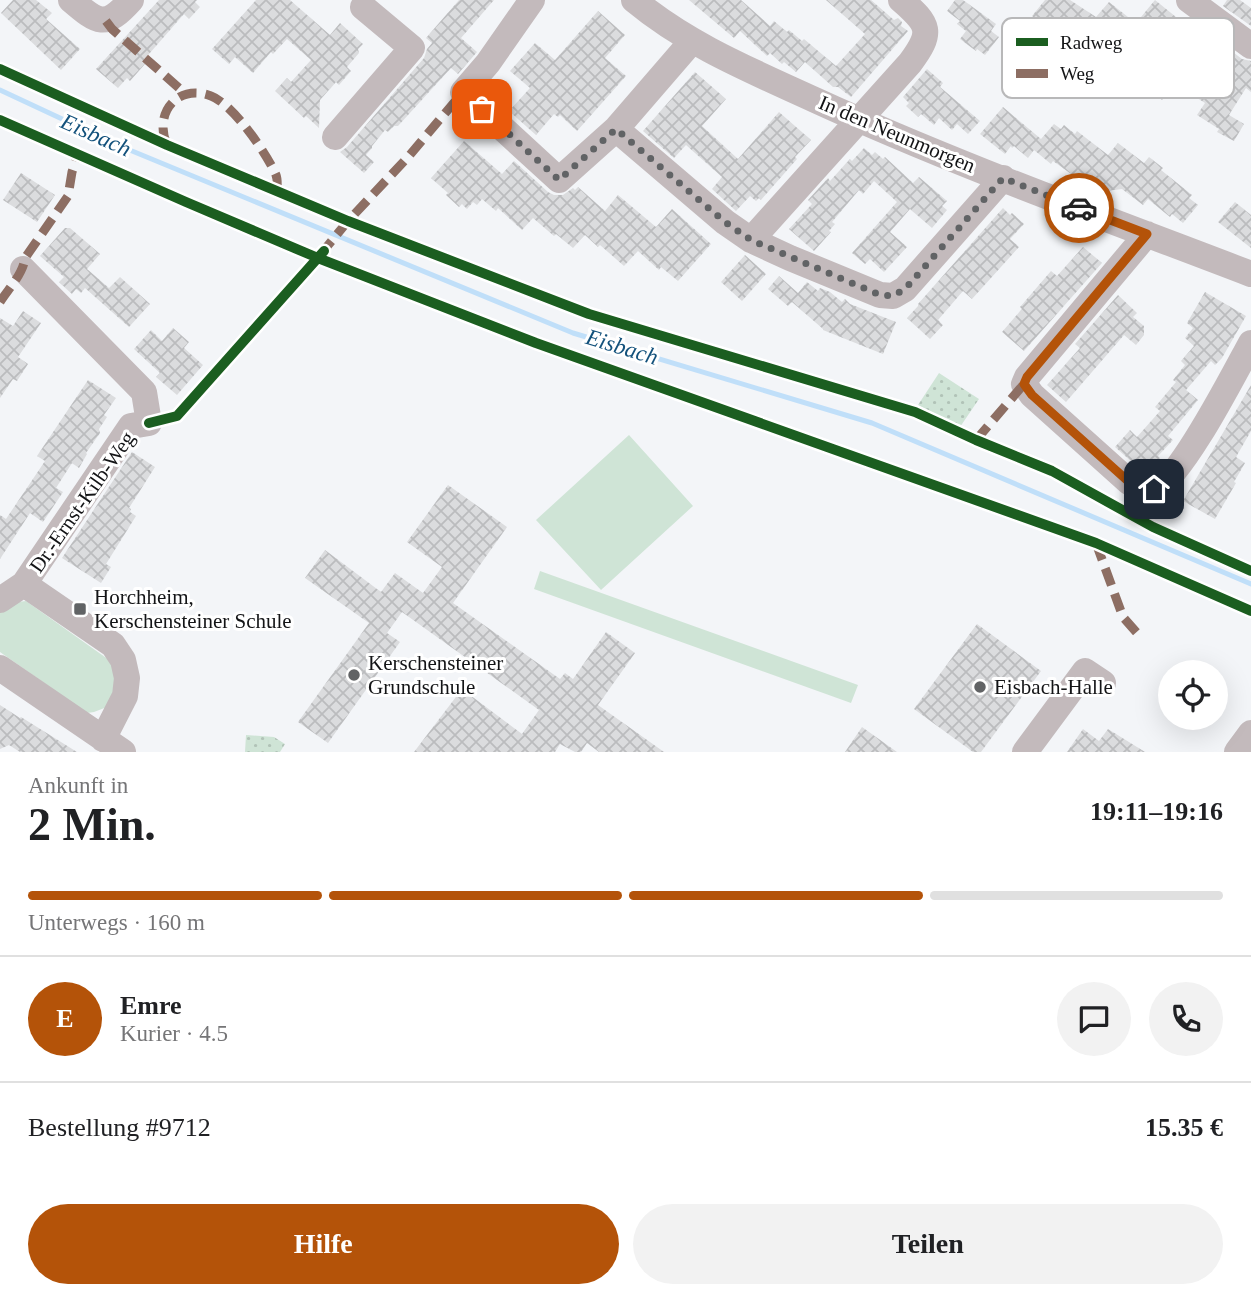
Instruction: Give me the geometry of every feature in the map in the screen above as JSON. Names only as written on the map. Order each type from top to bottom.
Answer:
[{"type":"street","points":[[71,0],[85,12],[106,21],[131,0]]},
{"type":"street","points":[[532,0],[488,63],[463,92],[559,180],[616,129],[692,41]]},
{"type":"street","name":"In den Neunmorgen","points":[[634,0],[692,41],[858,120],[1251,274]]},
{"type":"street","points":[[751,240],[921,48],[926,36],[925,25],[901,0]]},
{"type":"street","points":[[1189,0],[1213,18]]},
{"type":"street","points":[[334,137],[412,48],[362,2]]},
{"type":"street","points":[[1234,33],[1251,46]]},
{"type":"street","points":[[616,129],[725,222],[751,240],[880,295],[893,296],[905,289],[1003,178]]},
{"type":"street","points":[[1147,234],[1027,377],[1024,384],[1032,395],[1129,482],[1142,489],[1154,489],[1165,483],[1178,469],[1251,343]]},
{"type":"street","name":"Dr.-Ernst-Kilb-Weg","points":[[0,600],[24,584],[131,426],[149,423],[144,393],[23,269]]},
{"type":"street","name":"Dr.-Ernst-Kilb-Weg","points":[[24,584],[113,645],[123,660],[127,678],[125,696],[113,745]]},
{"type":"street","points":[[0,668],[113,745]]},
{"type":"street","points":[[1026,752],[1085,671],[1103,683]]},
{"type":"street","points":[[1237,752],[1251,733]]},
{"type":"green space","points":[[939,373],[979,399],[960,427],[918,405]]},
{"type":"green space","points":[[629,435],[693,506],[601,590],[536,520]]},
{"type":"green space","points":[[540,571],[858,685],[851,703],[534,589]]},
{"type":"green space","points":[[26,601],[119,667],[121,676],[107,707],[87,713],[0,652],[0,611]]},
{"type":"green space","points":[[246,735],[274,737],[285,744],[280,752],[245,752]]},
{"type":"building","points":[[13,0],[36,0],[52,13],[46,19],[80,49],[61,70],[1,13]]},
{"type":"building","points":[[159,0],[197,0],[195,2],[200,7],[189,19],[184,14],[142,62],[145,64],[130,81],[127,78],[118,88],[96,69]]},
{"type":"building","points":[[256,0],[290,0],[330,35],[340,23],[363,44],[347,67],[351,71],[339,85],[336,82],[320,100],[319,128],[275,91],[287,78],[291,82],[311,60],[287,39],[273,54],[271,52],[253,73],[235,57],[229,64],[212,49]]},
{"type":"building","points":[[459,0],[494,0],[461,38],[477,52],[458,74],[451,68],[398,126],[388,132],[385,130],[366,155],[374,162],[364,173],[340,152],[424,58],[432,43],[426,38]]},
{"type":"building","points":[[689,0],[741,0],[770,26],[774,21],[802,41],[804,39],[836,66],[865,34],[826,0],[871,0],[894,20],[898,18],[902,22],[901,26],[908,31],[851,97],[838,87],[833,87],[805,62],[796,72],[770,53],[767,56],[740,31],[734,38]]},
{"type":"building","points":[[955,0],[963,0],[996,24],[991,31],[999,37],[985,55],[960,39],[966,31],[957,24],[960,21],[947,11]]},
{"type":"building","points":[[1045,0],[1070,0],[1096,17],[1109,2],[1128,17],[1035,18],[1032,16]]},
{"type":"building","points":[[1155,0],[1176,17],[1175,18],[1140,18]]},
{"type":"building","points":[[1227,0],[1240,0],[1251,8],[1251,26],[1223,6]]},
{"type":"building","points":[[598,11],[625,35],[605,58],[626,76],[577,131],[560,115],[558,117],[554,114],[536,135],[509,111],[530,88],[510,71],[535,43],[555,60]]},
{"type":"building","points":[[1234,53],[1251,61],[1251,92],[1246,88],[1229,115],[1244,124],[1234,141],[1217,132],[1219,129],[1197,115],[1205,103],[1197,98],[1234,98]]},
{"type":"building","points":[[927,69],[943,83],[940,87],[980,121],[968,134],[957,124],[952,130],[939,118],[934,125],[921,114],[918,117],[906,106],[909,103],[903,97]]},
{"type":"building","points":[[695,72],[726,99],[702,126],[738,159],[779,112],[811,140],[761,200],[759,198],[756,201],[750,196],[736,211],[712,189],[722,177],[686,145],[674,158],[643,131]]},
{"type":"building","points":[[1003,107],[1041,139],[1054,124],[1061,129],[1064,125],[1075,134],[1077,131],[1108,155],[1118,143],[1144,163],[1149,157],[1192,195],[1189,198],[1198,205],[1183,223],[1172,214],[1170,217],[1148,199],[1143,205],[1122,189],[1106,191],[1100,186],[1088,186],[1053,161],[1051,164],[1034,150],[1028,158],[1011,146],[1005,154],[980,134]]},
{"type":"building","points":[[464,141],[502,174],[514,161],[554,195],[563,195],[578,187],[605,211],[618,195],[656,227],[672,209],[711,244],[678,281],[661,267],[659,270],[638,251],[624,266],[585,235],[573,248],[533,218],[522,230],[498,208],[496,211],[482,199],[477,205],[473,202],[467,209],[462,204],[459,207],[431,178]]},
{"type":"building","points":[[864,148],[872,155],[875,152],[883,159],[885,157],[913,183],[919,177],[947,201],[942,206],[947,210],[932,228],[910,209],[890,232],[907,247],[884,272],[870,259],[865,264],[852,253],[897,202],[874,181],[863,194],[859,190],[832,222],[835,224],[829,231],[831,232],[814,251],[789,229],[812,204],[808,200],[828,178],[830,181]]},
{"type":"building","points":[[21,173],[55,195],[37,222],[3,200]]},
{"type":"building","points":[[1235,202],[1251,215],[1251,248],[1218,222]]},
{"type":"building","points":[[1003,208],[1024,224],[1010,239],[1019,247],[972,299],[963,291],[938,320],[943,325],[930,339],[907,318]]},
{"type":"building","points":[[65,228],[70,228],[100,254],[87,269],[109,288],[120,277],[150,304],[129,327],[85,288],[81,293],[76,289],[72,294],[59,282],[64,277],[40,256]]},
{"type":"building","points":[[1083,247],[1102,263],[1024,351],[1002,332],[1051,271],[1057,276]]},
{"type":"building","points":[[745,255],[766,274],[742,301],[721,282]]},
{"type":"building","points":[[779,276],[798,293],[807,282],[818,291],[820,288],[830,292],[842,302],[845,299],[850,304],[896,322],[883,354],[823,330],[792,302],[788,306],[768,289]]},
{"type":"building","points":[[1205,292],[1246,316],[1222,358],[1215,365],[1211,361],[1186,390],[1198,400],[1168,436],[1173,440],[1146,473],[1115,447],[1130,430],[1137,437],[1160,411],[1155,407],[1176,382],[1173,380],[1185,365],[1181,361],[1194,346],[1185,338],[1193,328],[1187,323]]},
{"type":"building","points":[[1118,295],[1137,313],[1133,317],[1144,326],[1144,335],[1136,345],[1124,335],[1066,402],[1047,385],[1080,348],[1075,344]]},
{"type":"building","points":[[23,311],[41,323],[18,357],[28,364],[17,381],[13,379],[0,398],[0,318],[13,326]]},
{"type":"building","points":[[173,328],[189,342],[184,348],[203,365],[177,395],[156,377],[160,373],[134,349],[151,330],[162,341]]},
{"type":"building","points":[[88,380],[116,398],[104,415],[107,417],[99,429],[100,433],[79,468],[72,463],[56,488],[63,492],[43,522],[30,513],[0,559],[0,515],[6,519],[45,461],[37,456]]},
{"type":"building","points":[[1251,385],[1251,431],[1236,457],[1245,463],[1215,519],[1183,501]]},
{"type":"building","points":[[132,452],[155,467],[129,508],[136,516],[106,564],[111,567],[101,583],[62,558]]},
{"type":"building","points":[[448,485],[507,527],[453,603],[560,679],[565,673],[573,679],[606,632],[635,653],[598,705],[664,752],[599,752],[587,743],[581,752],[575,752],[560,744],[555,752],[414,752],[462,689],[522,734],[539,710],[402,612],[387,633],[400,642],[328,743],[298,722],[369,623],[305,578],[325,550],[381,592],[395,573],[423,593],[442,567],[407,542]]},
{"type":"building","name":"Eisbach-Halle","points":[[977,624],[1041,671],[981,752],[973,752],[914,709]]},
{"type":"building","points":[[0,705],[77,752],[20,752],[9,745],[0,749]]},
{"type":"building","points":[[862,727],[897,752],[845,752]]},
{"type":"building","points":[[1083,729],[1099,741],[1108,729],[1145,752],[1067,752]]},
{"type":"waterway","name":"Eisbach","points":[[0,90],[120,146],[573,333],[872,423],[1251,584]]},
{"type":"marked path","points":[[106,21],[187,95]]},
{"type":"marked path","points":[[320,255],[463,92]]},
{"type":"marked path","points":[[167,145],[163,122],[171,104],[188,94],[211,96],[239,119],[257,143],[276,175],[277,191]]},
{"type":"marked path","points":[[0,302],[19,275],[25,258],[68,196],[78,154]]},
{"type":"marked path","points":[[976,440],[1024,384]]},
{"type":"marked path","points":[[1096,543],[1123,617],[1138,634]]},
{"type":"cycle path","points":[[0,69],[167,145],[348,221],[589,314],[915,412],[1052,471],[1153,527],[1251,571]]},
{"type":"cycle path","points":[[0,120],[318,258],[536,343],[1096,543],[1251,611]]},
{"type":"cycle path","points":[[149,423],[177,416],[324,251]]},
{"type":"way so far","points":[[482,109],[559,180],[616,129],[725,222],[751,240],[880,295],[893,296],[905,289],[1003,178],[1079,208]]},
{"type":"place","name":"Horchheim, Kerschensteiner Schule","points":[[80,609]]},
{"type":"place","name":"Kerschensteiner Grundschule","points":[[354,675]]},
{"type":"place","name":"Eisbach-Halle","points":[[980,687]]},
{"type":"route","points":[[1079,208],[1147,234],[1027,377],[1024,384],[1032,395],[1129,482],[1142,489],[1154,489]]}]
